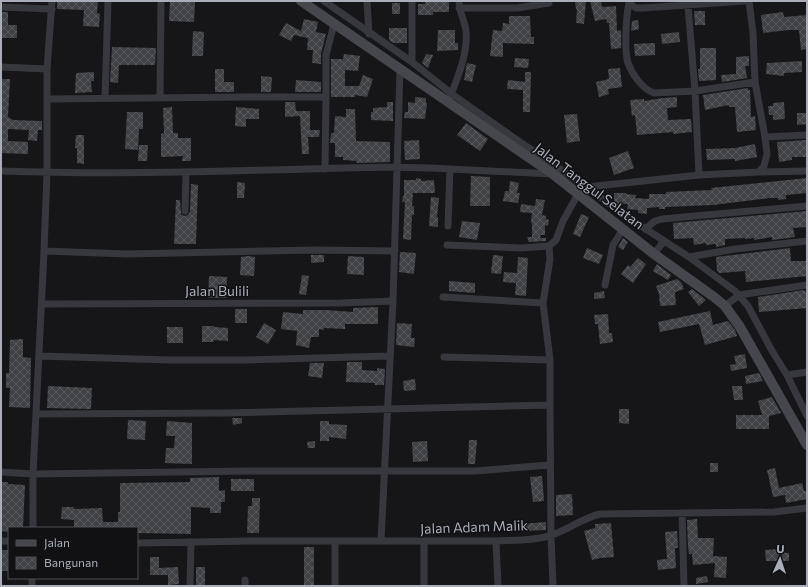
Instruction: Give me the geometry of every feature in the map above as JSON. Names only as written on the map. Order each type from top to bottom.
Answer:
[{"type":"street","points":[[32,527],[33,474],[47,173],[47,69],[52,1]]},
{"type":"street","points":[[105,98],[108,1]]},
{"type":"street","points":[[160,98],[161,1]]},
{"type":"street","name":"Jalan Tanggul Selatan","points":[[301,1],[400,70],[510,135],[595,192],[645,229],[689,257],[739,295],[748,306],[787,375],[807,416]]},
{"type":"street","name":"Jalan Tanggul Selatan","points":[[324,1],[369,34],[412,62],[450,99],[552,174],[654,254],[697,283],[725,306],[740,327],[807,445]]},
{"type":"street","points":[[367,1],[369,34]]},
{"type":"street","points":[[412,1],[412,62]]},
{"type":"street","points":[[745,1],[643,8],[636,8],[629,2],[626,16],[628,62],[638,81],[649,91],[654,93],[695,91],[755,82]]},
{"type":"street","points":[[749,1],[753,32],[755,82],[767,154],[766,162],[759,172]]},
{"type":"street","points":[[450,99],[464,56],[466,42],[466,30],[459,5],[517,8],[549,3]]},
{"type":"street","points":[[688,6],[695,91],[699,175]]},
{"type":"street","points":[[1,7],[52,9]]},
{"type":"street","points":[[325,169],[326,55],[334,24]]},
{"type":"street","points":[[1,67],[47,69]]},
{"type":"street","points":[[381,541],[389,356],[393,301],[400,70]]},
{"type":"street","points":[[47,99],[326,97]]},
{"type":"street","points":[[765,137],[807,135]]},
{"type":"street","points":[[1,171],[47,173],[186,172],[397,167],[552,174]]},
{"type":"street","points":[[448,226],[450,169]]},
{"type":"street","points":[[587,187],[699,175],[807,170]]},
{"type":"street","points":[[185,211],[186,172]]},
{"type":"street","points":[[447,245],[521,248],[549,246],[556,240],[563,221],[578,194]]},
{"type":"street","points":[[645,229],[655,221],[662,219],[807,206]]},
{"type":"street","points":[[605,285],[613,245],[623,229]]},
{"type":"street","points":[[654,254],[664,241]]},
{"type":"street","points":[[689,257],[735,249],[807,241]]},
{"type":"street","points":[[549,246],[550,259],[543,303],[550,360],[550,466],[553,586]]},
{"type":"street","points":[[44,252],[134,254],[315,250],[395,251]]},
{"type":"street","points":[[725,306],[739,295],[807,285]]},
{"type":"street","points":[[443,297],[543,303]]},
{"type":"street","name":"Jalan Bulili","points":[[42,304],[341,303],[393,301]]},
{"type":"street","points":[[39,356],[169,360],[245,360],[389,356]]},
{"type":"street","points":[[444,357],[550,360]]},
{"type":"street","points":[[787,375],[807,372]]},
{"type":"street","points":[[36,414],[226,413],[550,405]]},
{"type":"street","points":[[1,472],[33,474],[250,471],[384,472],[475,471],[550,466]]},
{"type":"street","name":"Jalan Adam Malik","points":[[138,543],[496,541],[551,536],[592,516],[600,514],[725,514],[774,512],[807,508]]},
{"type":"street","points":[[682,513],[684,586]]},
{"type":"street","points":[[335,541],[335,586]]},
{"type":"street","points":[[496,541],[498,586]]},
{"type":"street","points":[[190,586],[191,542]]},
{"type":"street","points":[[424,542],[424,586]]},
{"type":"building","points":[[57,1],[98,1],[97,13],[100,14],[99,27],[83,26],[84,10],[57,9]]},
{"type":"building","points":[[170,1],[195,1],[194,22],[169,21]]},
{"type":"building","points":[[425,1],[449,1],[449,12],[433,12],[433,15],[418,15],[418,4],[425,4]]},
{"type":"building","points":[[586,1],[584,24],[576,23],[577,9],[575,2]]},
{"type":"building","points":[[590,1],[601,1],[602,7],[616,6],[617,31],[621,30],[621,48],[611,49],[609,23],[607,23],[606,19],[595,21]]},
{"type":"building","points":[[392,3],[400,3],[400,14],[392,14]]},
{"type":"building","points":[[694,11],[705,11],[705,25],[695,25]]},
{"type":"building","points":[[1,12],[8,12],[8,25],[17,25],[17,38],[1,38]]},
{"type":"building","points":[[783,12],[784,17],[807,15],[807,49],[801,50],[799,30],[763,33],[761,15]]},
{"type":"building","points":[[509,16],[530,16],[531,37],[534,37],[534,44],[503,43],[503,57],[490,56],[493,30],[502,31],[503,23],[509,24]]},
{"type":"building","points":[[304,19],[318,22],[316,32],[326,34],[321,54],[321,64],[312,63],[313,50],[307,50],[308,38],[294,35],[291,41],[279,35],[286,23],[301,31]]},
{"type":"building","points":[[638,20],[639,29],[631,31],[632,21]]},
{"type":"building","points":[[389,28],[407,28],[407,43],[393,43],[389,40]]},
{"type":"building","points":[[438,30],[455,30],[455,43],[458,43],[458,50],[437,51]]},
{"type":"building","points":[[193,31],[204,32],[203,56],[192,56]]},
{"type":"building","points":[[679,32],[680,42],[662,44],[661,34]]},
{"type":"building","points":[[655,43],[655,55],[635,56],[634,44]]},
{"type":"building","points":[[112,47],[156,48],[155,65],[119,65],[118,83],[110,82]]},
{"type":"building","points":[[700,48],[716,48],[716,80],[699,81],[698,69],[700,69]]},
{"type":"building","points":[[344,54],[360,56],[358,71],[345,70],[345,86],[359,86],[363,75],[373,79],[367,97],[355,95],[355,97],[331,97],[331,59],[343,59]]},
{"type":"building","points":[[426,54],[433,55],[428,68],[422,63]]},
{"type":"building","points":[[749,56],[749,66],[745,66],[747,78],[722,82],[721,75],[736,74],[736,57]]},
{"type":"building","points":[[515,58],[529,59],[528,68],[514,67]]},
{"type":"building","points":[[802,61],[802,72],[784,73],[784,76],[766,74],[767,63]]},
{"type":"building","points":[[467,63],[476,65],[472,82],[464,80]]},
{"type":"building","points":[[620,68],[622,87],[608,89],[609,94],[599,97],[596,82],[609,79],[608,69]]},
{"type":"building","points":[[215,69],[224,69],[224,82],[234,82],[234,92],[215,92]]},
{"type":"building","points":[[94,72],[94,81],[91,81],[92,92],[75,93],[76,73]]},
{"type":"building","points":[[525,72],[531,72],[530,112],[523,112],[523,90],[507,89],[508,80],[525,82]]},
{"type":"building","points":[[261,76],[272,77],[271,92],[261,92]]},
{"type":"building","points":[[1,79],[10,79],[8,117],[13,120],[42,121],[42,130],[38,130],[37,141],[28,140],[29,130],[8,129],[8,141],[28,142],[28,154],[1,153]]},
{"type":"building","points":[[296,80],[321,82],[321,92],[295,92]]},
{"type":"building","points":[[748,88],[748,90],[750,90],[751,117],[755,116],[756,130],[737,132],[735,107],[729,107],[729,105],[705,110],[703,95]]},
{"type":"building","points":[[415,97],[426,98],[427,103],[425,119],[404,118],[405,112],[408,112],[408,102],[415,103]]},
{"type":"building","points":[[677,97],[677,107],[667,108],[668,120],[691,119],[692,132],[637,135],[635,115],[632,116],[630,100],[644,99],[644,101]]},
{"type":"building","points":[[285,102],[295,102],[296,111],[310,111],[310,130],[320,130],[319,137],[308,137],[309,154],[302,154],[300,116],[285,117]]},
{"type":"building","points":[[387,102],[393,102],[393,121],[371,120],[371,112],[373,112],[373,108],[387,107]]},
{"type":"building","points":[[784,102],[785,119],[773,120],[773,115],[769,115],[768,106],[773,106],[773,103]]},
{"type":"building","points":[[172,107],[173,133],[178,133],[178,138],[191,138],[191,161],[182,161],[183,156],[161,157],[161,134],[164,133],[163,108]]},
{"type":"building","points":[[236,107],[259,109],[259,119],[246,119],[246,127],[235,126]]},
{"type":"building","points":[[346,109],[355,109],[356,141],[390,142],[390,162],[356,163],[357,161],[343,160],[343,157],[335,157],[335,143],[330,143],[331,133],[334,133],[335,116],[346,117]]},
{"type":"building","points":[[127,112],[143,112],[143,129],[139,129],[138,150],[125,149]]},
{"type":"building","points":[[797,113],[807,113],[807,124],[797,125]]},
{"type":"building","points":[[577,114],[580,141],[567,143],[564,115]]},
{"type":"building","points":[[466,123],[488,139],[480,151],[457,135]]},
{"type":"building","points":[[76,135],[84,135],[84,164],[77,163],[77,148],[75,148]]},
{"type":"building","points":[[419,140],[420,159],[405,160],[404,141]]},
{"type":"building","points":[[807,140],[807,157],[792,157],[792,160],[779,162],[777,142]]},
{"type":"building","points":[[755,144],[757,157],[735,161],[735,159],[707,160],[706,149],[735,148]]},
{"type":"building","points":[[139,145],[148,145],[147,161],[138,161]]},
{"type":"building","points":[[628,151],[634,168],[614,175],[609,158]]},
{"type":"building","points":[[471,176],[490,177],[490,206],[470,206]]},
{"type":"building","points":[[416,178],[421,179],[421,181],[434,180],[435,193],[413,193],[412,206],[414,206],[414,215],[412,215],[411,240],[403,239],[405,202],[402,202],[404,196],[404,180],[416,180]]},
{"type":"building","points":[[807,178],[807,193],[786,195],[786,199],[778,200],[778,198],[770,198],[713,205],[665,207],[665,209],[659,209],[659,207],[647,208],[647,214],[638,213],[638,210],[627,209],[628,204],[617,204],[614,202],[614,193],[626,193],[636,195],[635,198],[649,199],[649,194],[712,190],[711,188]]},
{"type":"building","points":[[510,181],[519,183],[517,193],[520,193],[518,203],[503,201],[505,191],[509,191]]},
{"type":"building","points":[[237,182],[245,183],[244,198],[237,198]]},
{"type":"building","points":[[191,184],[198,185],[196,244],[174,244],[176,200],[180,200],[181,214],[184,216],[188,215],[190,211]]},
{"type":"building","points":[[431,197],[439,198],[437,217],[438,227],[429,226]]},
{"type":"building","points":[[536,199],[545,200],[542,215],[546,216],[546,219],[549,220],[548,226],[545,225],[545,235],[540,235],[541,238],[546,238],[546,241],[529,242],[527,237],[532,237],[532,213],[520,212],[521,204],[535,206]]},
{"type":"building","points":[[807,211],[807,227],[793,228],[795,237],[772,240],[772,237],[754,240],[754,238],[725,239],[725,245],[716,247],[716,244],[706,245],[706,243],[694,245],[693,238],[674,239],[673,223]]},
{"type":"building","points":[[581,214],[589,217],[580,237],[573,234]]},
{"type":"building","points":[[462,221],[480,223],[477,240],[459,237]]},
{"type":"building","points":[[623,238],[628,242],[623,250],[618,247]]},
{"type":"building","points":[[587,248],[603,255],[599,264],[583,258]]},
{"type":"building","points":[[790,248],[791,261],[806,261],[807,276],[746,282],[745,271],[720,273],[717,271],[716,257]]},
{"type":"building","points":[[400,252],[416,253],[414,274],[399,272]]},
{"type":"building","points":[[311,255],[324,255],[324,262],[311,263]]},
{"type":"building","points":[[493,255],[503,256],[501,274],[491,273]]},
{"type":"building","points":[[348,256],[364,257],[364,275],[347,274]]},
{"type":"building","points":[[241,257],[255,257],[254,276],[240,275]]},
{"type":"building","points":[[518,257],[528,258],[526,296],[515,295],[516,283],[503,282],[504,272],[517,273]]},
{"type":"building","points":[[638,258],[646,264],[633,283],[621,274],[628,265],[630,267]]},
{"type":"building","points":[[657,264],[671,275],[668,280],[653,271]]},
{"type":"building","points":[[302,275],[309,276],[306,295],[299,294]]},
{"type":"building","points":[[209,276],[227,277],[226,298],[208,298]]},
{"type":"building","points":[[677,279],[681,282],[684,289],[675,292],[676,305],[660,306],[659,294],[656,286]]},
{"type":"building","points":[[449,281],[475,283],[475,293],[449,291]]},
{"type":"building","points":[[692,289],[706,300],[699,306],[688,292]]},
{"type":"building","points":[[804,290],[805,292],[807,291],[807,308],[759,312],[758,297]]},
{"type":"building","points":[[604,291],[605,298],[594,299],[594,293]]},
{"type":"building","points":[[378,307],[378,324],[345,324],[345,329],[319,329],[319,337],[311,337],[309,348],[296,345],[297,331],[281,329],[283,312],[303,314],[303,310],[326,310],[353,312],[353,308]]},
{"type":"building","points":[[235,309],[247,309],[247,323],[235,323]]},
{"type":"building","points":[[710,311],[713,325],[728,321],[735,330],[737,336],[705,345],[699,324],[660,332],[658,322]]},
{"type":"building","points":[[608,314],[609,333],[612,333],[613,342],[600,344],[598,324],[595,324],[594,315]]},
{"type":"building","points":[[264,323],[276,330],[268,344],[256,337]]},
{"type":"building","points":[[397,323],[412,324],[411,338],[415,338],[414,347],[396,345]]},
{"type":"building","points":[[202,326],[228,328],[228,341],[214,340],[213,342],[202,342]]},
{"type":"building","points":[[167,327],[183,327],[183,343],[167,343]]},
{"type":"building","points":[[23,339],[23,357],[31,358],[30,408],[9,407],[10,388],[6,388],[6,373],[9,373],[10,340]]},
{"type":"building","points":[[745,354],[747,368],[731,371],[730,365],[736,364],[734,356]]},
{"type":"building","points":[[347,362],[362,362],[362,370],[377,371],[377,368],[385,369],[384,385],[375,385],[375,383],[346,382]]},
{"type":"building","points":[[310,363],[324,363],[322,378],[308,376]]},
{"type":"building","points":[[759,373],[763,381],[746,384],[745,376]]},
{"type":"building","points":[[415,379],[416,390],[404,391],[403,381]]},
{"type":"building","points":[[48,386],[92,388],[91,409],[47,408]]},
{"type":"building","points":[[732,386],[742,386],[743,400],[734,400]]},
{"type":"building","points":[[772,397],[781,413],[769,416],[769,429],[736,429],[736,415],[762,415],[758,401]]},
{"type":"building","points":[[619,409],[629,409],[629,424],[619,423]]},
{"type":"building","points":[[232,418],[242,418],[242,423],[233,425]]},
{"type":"building","points":[[128,420],[146,421],[145,440],[127,439]]},
{"type":"building","points":[[167,421],[192,423],[192,464],[165,463],[166,448],[174,448],[175,436],[166,436]]},
{"type":"building","points":[[320,421],[329,421],[329,424],[347,425],[346,439],[329,437],[329,441],[320,441]]},
{"type":"building","points":[[469,440],[477,440],[475,464],[468,464]]},
{"type":"building","points":[[315,441],[315,448],[308,448],[307,442]]},
{"type":"building","points":[[427,441],[428,461],[413,462],[412,442]]},
{"type":"building","points":[[710,463],[718,463],[718,472],[710,472]]},
{"type":"building","points":[[775,468],[779,488],[802,483],[804,491],[807,491],[807,499],[786,503],[785,495],[773,497],[767,470]]},
{"type":"building","points":[[542,476],[544,501],[533,502],[530,477]]},
{"type":"building","points":[[219,477],[219,491],[225,490],[225,502],[221,502],[221,513],[210,513],[210,508],[191,507],[191,534],[138,533],[138,527],[74,527],[74,520],[61,519],[62,507],[74,507],[74,509],[102,508],[103,522],[118,522],[118,512],[120,512],[120,483],[190,482],[190,478]]},
{"type":"building","points":[[231,479],[254,479],[254,491],[231,491]]},
{"type":"building","points":[[1,482],[25,485],[23,527],[8,527],[8,532],[1,531]]},
{"type":"building","points":[[572,494],[573,515],[556,516],[556,495]]},
{"type":"building","points":[[252,498],[260,498],[259,533],[247,533],[248,506],[252,506]]},
{"type":"building","points":[[697,519],[698,538],[714,538],[713,556],[727,557],[726,578],[714,577],[715,563],[693,565],[692,554],[689,554],[688,547],[687,520]]},
{"type":"building","points":[[546,522],[546,530],[521,531],[521,524]]},
{"type":"building","points":[[611,523],[614,557],[592,560],[584,531],[595,528],[595,524]]},
{"type":"building","points":[[677,531],[678,548],[675,548],[676,568],[658,570],[657,560],[667,559],[665,532]]},
{"type":"building","points":[[304,547],[314,547],[314,586],[304,586]]},
{"type":"building","points":[[778,549],[779,552],[789,553],[789,561],[766,561],[765,550]]},
{"type":"building","points":[[1,550],[8,550],[8,571],[1,571]]},
{"type":"building","points":[[150,557],[159,557],[159,568],[178,567],[179,584],[168,585],[168,575],[150,575]]},
{"type":"building","points":[[196,567],[205,567],[205,585],[196,585]]},
{"type":"building","points":[[707,576],[708,582],[696,584],[696,578]]}]
